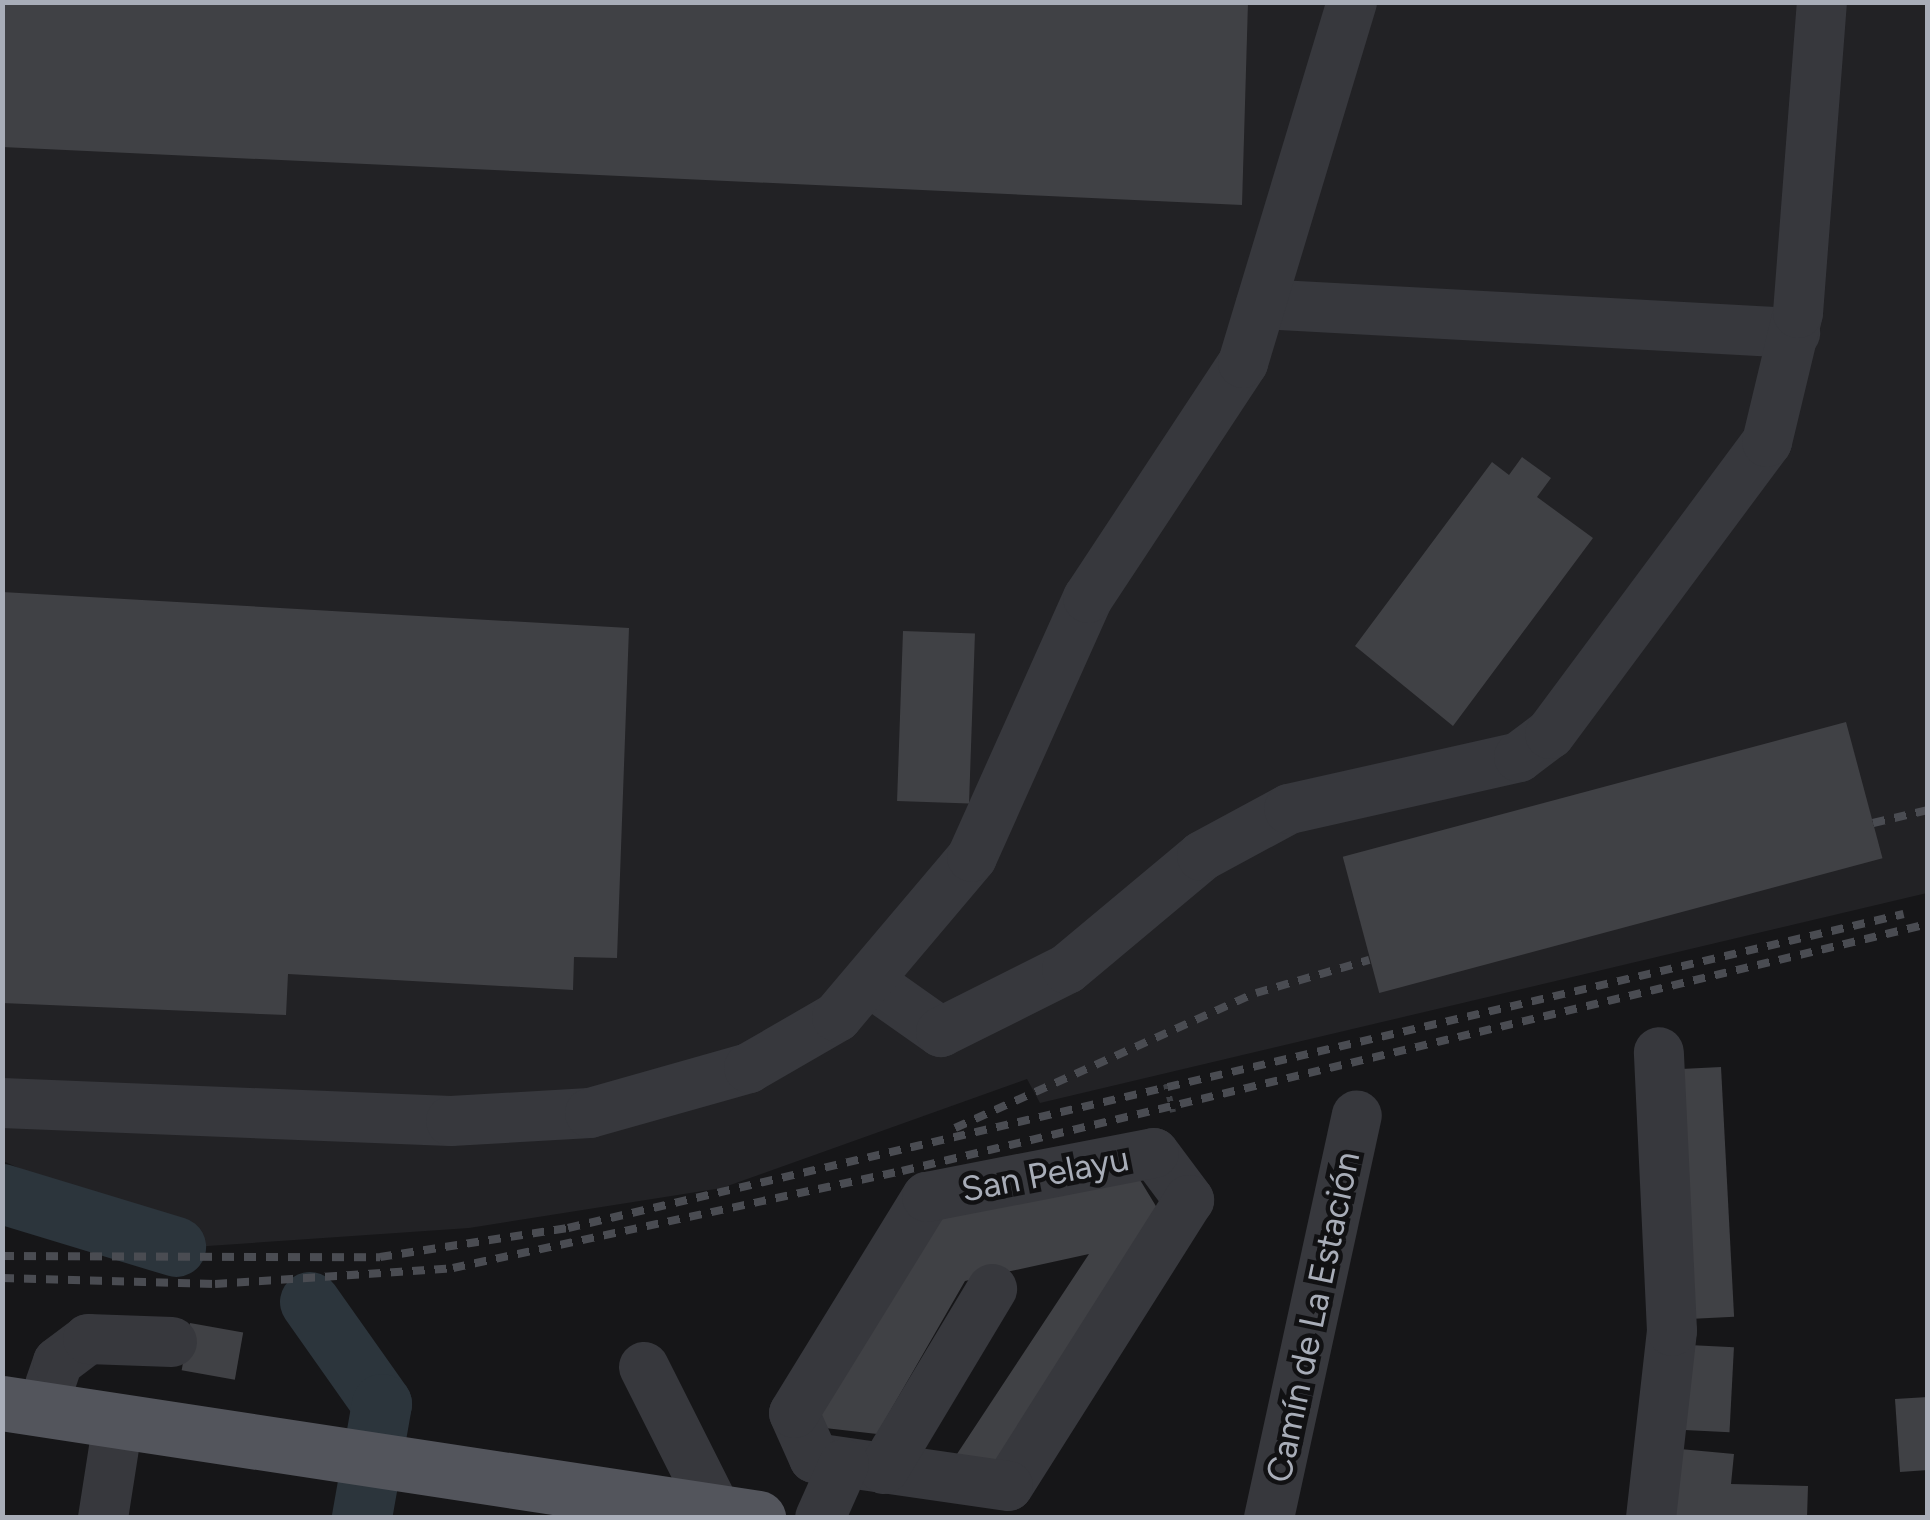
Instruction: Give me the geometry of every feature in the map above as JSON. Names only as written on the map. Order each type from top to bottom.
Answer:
[{"type":"main road","points":[[26,1394],[118,1422],[473,1479],[738,1515]]},
{"type":"street","points":[[2,1104],[451,1121],[590,1114],[749,1068],[837,1016],[870,982],[972,857],[1088,598],[1243,363],[1352,2]]},
{"type":"street","points":[[870,982],[941,1032],[1067,969],[1202,856],[1289,809],[1519,757],[1550,734],[1767,442],[1795,332],[1822,2]]},
{"type":"street","points":[[1261,304],[1795,332]]},
{"type":"street","points":[[1651,1518],[1672,1331],[1659,1052]]},
{"type":"street","name":"Camín de La Estación","points":[[1269,1518],[1356,1116]]},
{"type":"street","name":"San Pelayu","points":[[1154,1153],[1189,1200],[1008,1486],[864,1466],[814,1458],[794,1413],[928,1197],[1154,1153]]},
{"type":"street","points":[[820,1518],[864,1466],[992,1290]]},
{"type":"street","points":[[26,1394],[88,1338],[172,1342]]},
{"type":"street","points":[[644,1368],[738,1515]]},
{"type":"street","points":[[103,1518],[118,1422]]},
{"type":"path","points":[[1166,1084],[1173,1112]]},
{"type":"shaded area","points":[[3,3],[1927,3],[1927,893],[1040,1103],[1027,1079],[722,1188],[469,1228],[193,1247],[3,1161]]},
{"type":"building","points":[[2,2],[1248,2],[1242,205],[2,147]]},
{"type":"building","points":[[1522,457],[1551,478],[1537,497],[1593,538],[1453,726],[1355,646],[1492,462],[1509,475]]},
{"type":"building","points":[[2,592],[629,628],[617,958],[574,957],[573,990],[288,974],[286,1015],[2,1003]]},
{"type":"building","points":[[903,631],[975,634],[969,803],[897,801]]},
{"type":"building","points":[[1846,722],[1882,858],[1379,993],[1343,857]]},
{"type":"building","points":[[1721,1067],[1734,1317],[1689,1319],[1676,1069]]},
{"type":"building","points":[[1134,1170],[1165,1221],[1008,1462],[955,1457],[1089,1254],[965,1281],[877,1434],[799,1425],[933,1209]]},
{"type":"building","points":[[190,1323],[243,1332],[235,1380],[182,1370]]},
{"type":"building","points":[[1689,1345],[1734,1347],[1729,1432],[1685,1430]]},
{"type":"building","points":[[1928,1397],[1928,1470],[1900,1472],[1895,1399]]},
{"type":"building","points":[[1680,1449],[1734,1454],[1731,1484],[1808,1486],[1807,1518],[1673,1518]]},
{"type":"waterway","points":[[2,1194],[176,1247]]},
{"type":"waterway","points":[[310,1302],[382,1404],[362,1518]]},
{"type":"railway","points":[[1873,823],[1928,810]]},
{"type":"railway","points":[[2,1256],[380,1257],[568,1228],[1904,914]]},
{"type":"railway","points":[[2,1278],[215,1284],[453,1268],[902,1171],[1928,924]]},
{"type":"railway","points":[[955,1128],[1256,993],[1369,960]]}]
